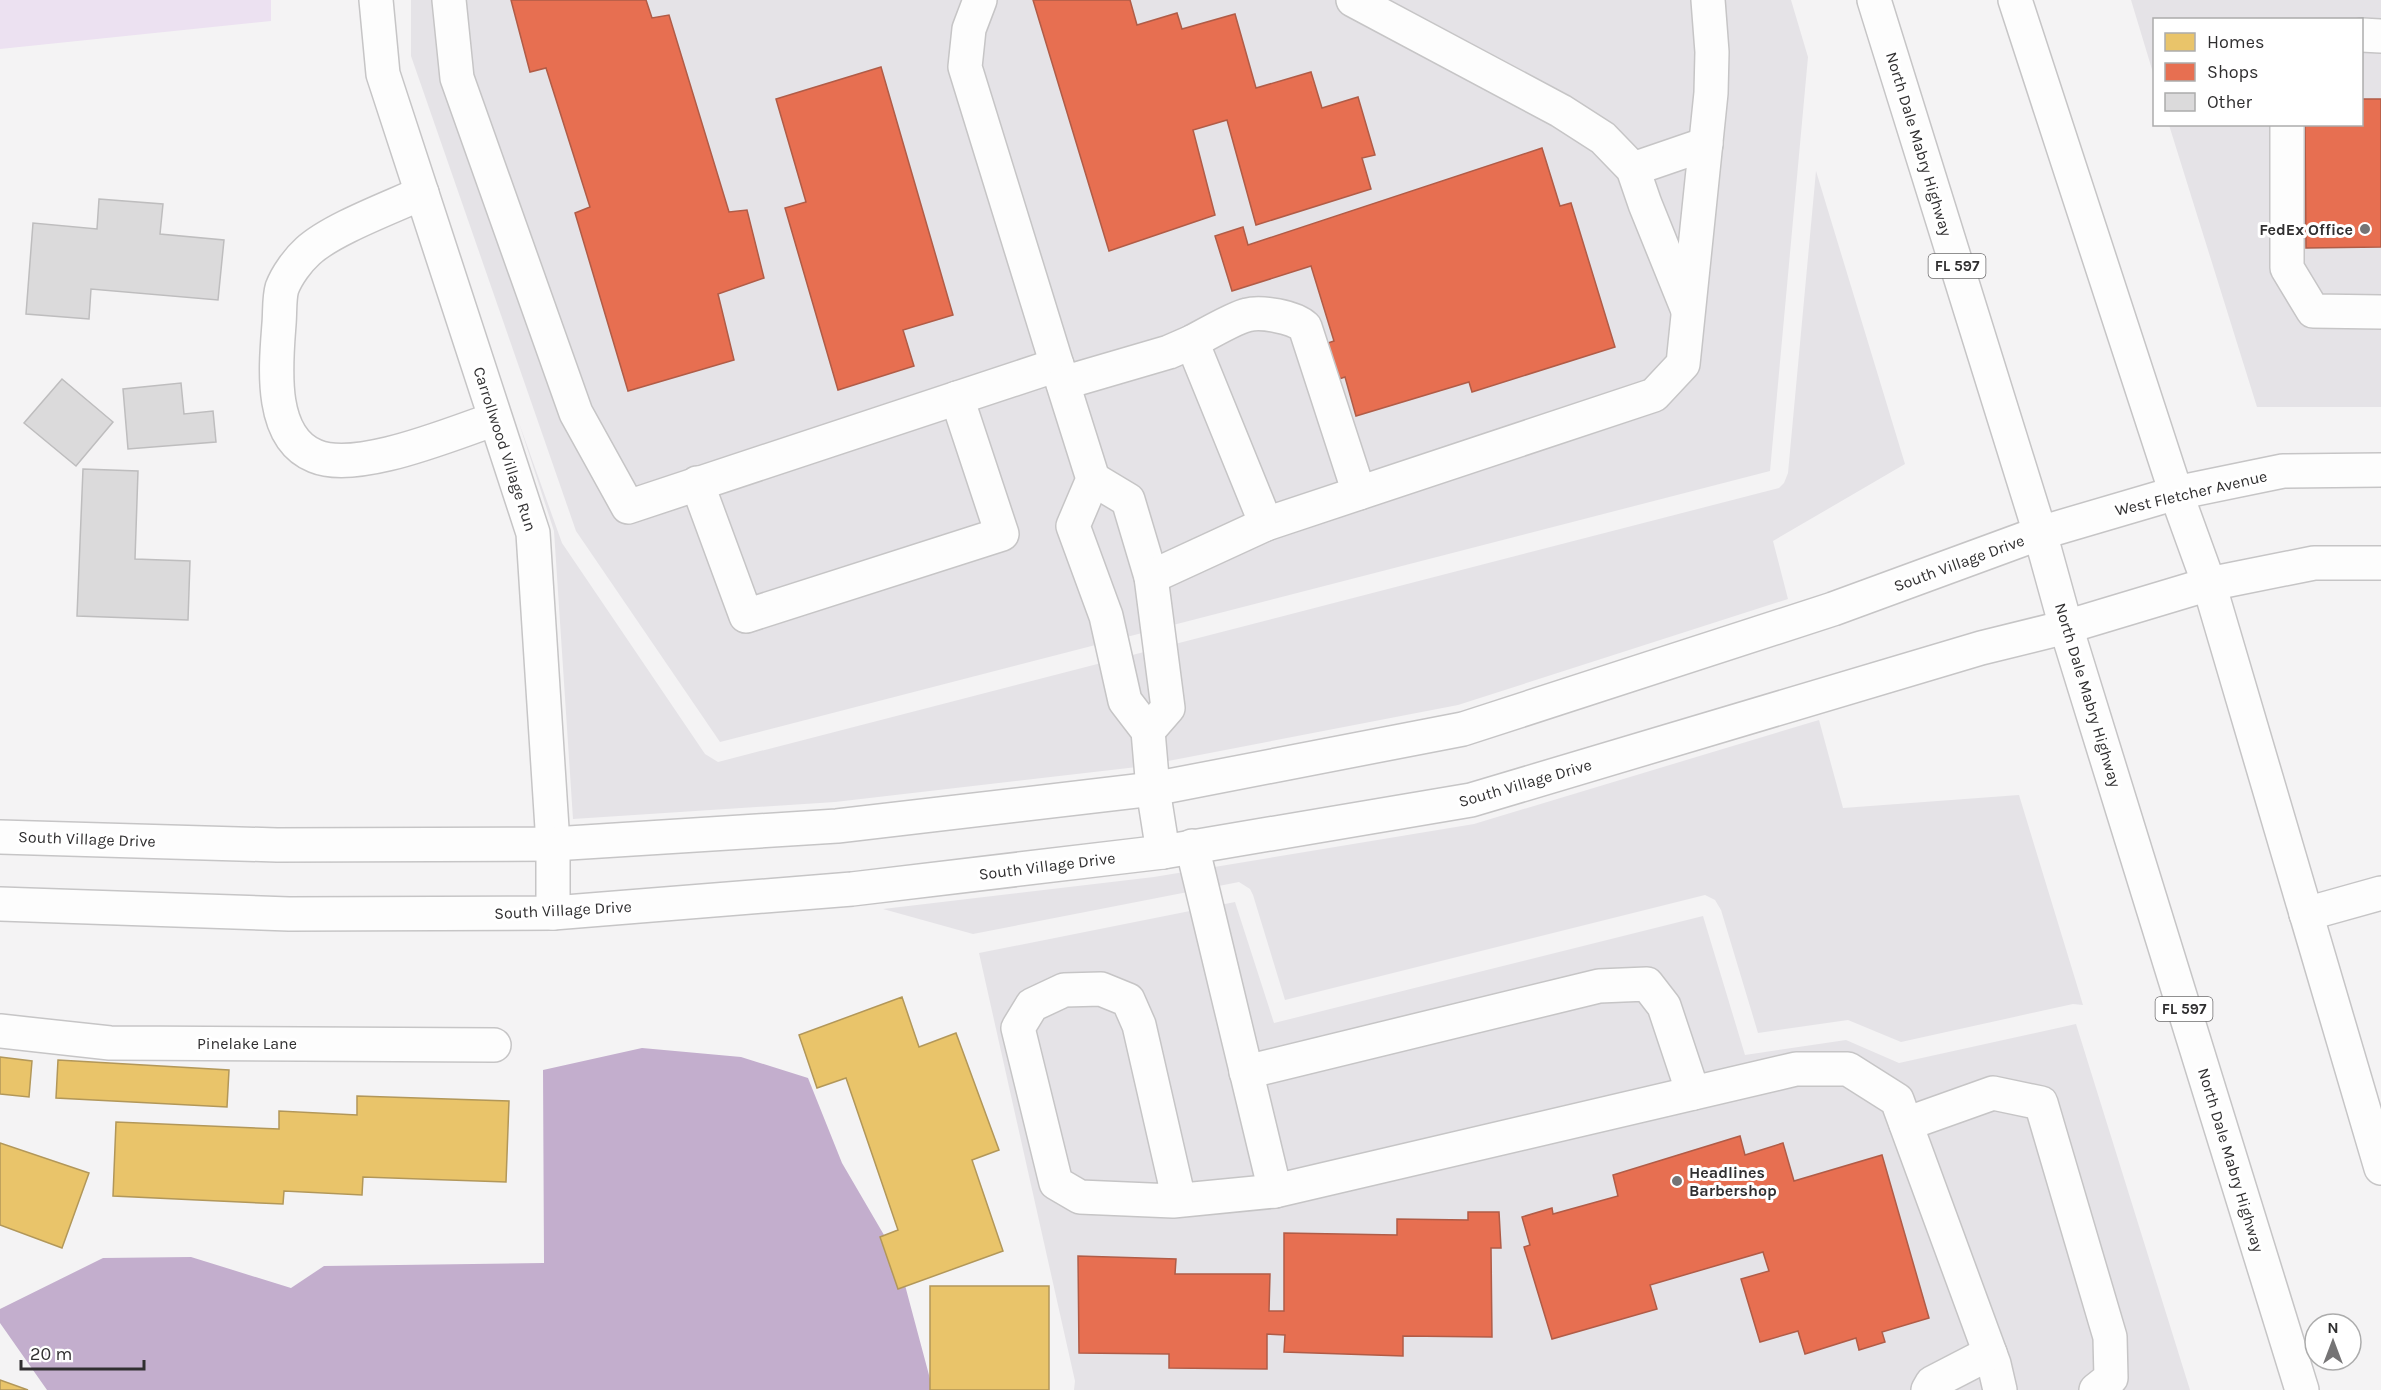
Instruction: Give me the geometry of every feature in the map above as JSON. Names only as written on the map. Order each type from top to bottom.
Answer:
[{"type":"street","name":"Carrollwood Village Run","points":[[376,0],[383,74],[533,533],[553,844],[553,913]]},
{"type":"street","points":[[449,0],[457,78],[576,413],[628,507],[957,398],[1170,352],[1247,315],[1286,317],[1305,327],[1359,493]]},
{"type":"street","points":[[980,0],[969,29],[965,68],[1093,479],[1073,526],[1106,616],[1125,701],[1148,731],[1153,789],[1178,849],[1246,1072],[1275,1191]]},
{"type":"street","points":[[1353,0],[1561,111],[1603,138],[1633,169],[1688,311]]},
{"type":"street","points":[[1151,578],[1266,524],[1654,395],[1683,364],[1706,144],[1712,52],[1708,0]]},
{"type":"street","name":"North Dale Mabry Highway","points":[[1874,0],[2040,532],[2066,627],[2302,1390]]},
{"type":"street","points":[[2015,0],[2176,493],[2209,584],[2381,1168]]},
{"type":"street","points":[[2363,35],[2381,36]]},
{"type":"street","points":[[2287,126],[2287,268],[2313,311],[2381,312]]},
{"type":"street","points":[[1633,169],[1706,144]]},
{"type":"street","points":[[422,194],[339,232],[309,250],[291,272],[282,289],[275,373],[280,409],[294,441],[315,456],[338,460],[370,458],[411,448],[495,419]]},
{"type":"street","points":[[1192,342],[1266,524]]},
{"type":"street","points":[[697,483],[746,616],[1002,534],[957,398]]},
{"type":"street","name":"West Fletcher Avenue","points":[[2040,532],[2176,493],[2283,471],[2381,470]]},
{"type":"street","points":[[1093,479],[1128,500],[1151,578],[1168,708],[1148,731]]},
{"type":"street","name":"South Village Drive","points":[[0,837],[277,845],[553,844],[837,826],[1153,789],[1463,729],[1833,609],[2040,532]]},
{"type":"street","points":[[2066,627],[2209,584],[2314,563],[2381,563]]},
{"type":"street","name":"South Village Drive","points":[[0,904],[289,915],[553,913],[852,889],[1178,849],[1472,800],[1981,648],[2066,627]]},
{"type":"street","points":[[2306,915],[2381,894]]},
{"type":"street","points":[[1246,1072],[1599,986],[1647,984],[1664,1006],[1693,1093]]},
{"type":"street","points":[[1179,1200],[1139,1025],[1128,1000],[1101,989],[1064,990],[1032,1005],[1018,1028],[1056,1184],[1080,1197],[1179,1200],[1275,1191],[1796,1069],[1848,1069],[1897,1100],[1990,1353],[2000,1390]]},
{"type":"street","name":"Pinelake Lane","points":[[0,1031],[110,1042],[494,1045]]},
{"type":"street","points":[[1906,1124],[1993,1093],[2041,1103],[2110,1337],[2111,1378],[2097,1390]]},
{"type":"street","points":[[1929,1390],[1932,1383],[1990,1353]]},
{"type":"shaded area","points":[[0,0],[271,0],[271,21],[0,49]]},
{"type":"shaded area","points":[[411,0],[1791,0],[1808,57],[1770,471],[720,742],[576,531],[411,56]]},
{"type":"shaded area","points":[[2131,0],[2381,0],[2381,407],[2257,407],[2169,126],[2363,126],[2363,18],[2153,18],[2153,73]]},
{"type":"shaded area","points":[[1816,171],[1905,464],[1773,541],[1788,599],[1458,705],[1137,767],[835,802],[573,819],[554,531],[519,423],[562,543],[705,754],[718,762],[1779,488],[1788,473]]},
{"type":"shaded area","points":[[1819,720],[1843,808],[2019,795],[2083,1005],[2073,1004],[1901,1042],[1848,1020],[1758,1033],[1721,910],[1715,900],[1705,895],[1285,1000],[1253,895],[1250,889],[1239,882],[973,934],[883,909],[1154,877],[1474,824]]},
{"type":"shaded area","points":[[1235,902],[1274,1023],[1703,916],[1745,1055],[1846,1040],[1899,1063],[2076,1024],[2190,1390],[1074,1390],[1075,1381],[979,953]]},
{"type":"shaded area","points":[[642,1048],[741,1057],[808,1078],[842,1163],[898,1259],[933,1390],[47,1390],[0,1323],[0,1309],[103,1258],[191,1257],[291,1288],[324,1266],[544,1263],[543,1070]]},
{"type":"building: Homes","points":[[902,997],[919,1047],[956,1033],[999,1150],[972,1160],[1003,1251],[898,1289],[880,1237],[898,1230],[846,1078],[817,1088],[799,1035]]},
{"type":"building: Homes","points":[[0,1057],[32,1061],[29,1097],[0,1094]]},
{"type":"building: Homes","points":[[58,1060],[229,1070],[227,1107],[56,1098]]},
{"type":"building: Homes","points":[[357,1096],[509,1101],[506,1182],[363,1177],[362,1195],[284,1191],[283,1204],[113,1196],[116,1122],[279,1129],[279,1111],[357,1115]]},
{"type":"building: Homes","points":[[0,1143],[89,1173],[62,1248],[0,1225]]},
{"type":"building: Homes","points":[[930,1286],[1049,1286],[1049,1390],[930,1390]]},
{"type":"building: Homes","points":[[0,1380],[28,1390],[0,1390]]},
{"type":"building: Shops","points":[[511,0],[646,0],[652,18],[669,15],[729,212],[747,210],[764,278],[718,294],[734,360],[628,391],[575,213],[590,207],[546,68],[530,72]]},
{"type":"building: Shops","points":[[1033,0],[1130,0],[1137,25],[1177,13],[1182,29],[1235,14],[1256,88],[1311,72],[1322,108],[1358,97],[1375,155],[1362,158],[1371,189],[1256,225],[1227,120],[1193,130],[1215,215],[1109,251]]},
{"type":"building: Shops","points":[[881,67],[953,315],[903,330],[914,366],[838,390],[785,208],[806,202],[776,99]]},
{"type":"building: Shops","points":[[2363,99],[2381,99],[2381,247],[2306,248],[2305,126],[2363,126]]},
{"type":"building: Shops","points":[[1542,148],[1560,206],[1571,203],[1615,347],[1472,392],[1469,382],[1356,416],[1345,377],[1333,381],[1322,345],[1334,341],[1311,266],[1232,291],[1215,236],[1243,227],[1248,245]]},
{"type":"building: Shops","points":[[1740,1136],[1745,1155],[1783,1143],[1794,1181],[1882,1155],[1929,1318],[1882,1332],[1885,1342],[1859,1350],[1856,1338],[1805,1354],[1798,1331],[1760,1342],[1741,1279],[1769,1271],[1763,1252],[1650,1285],[1657,1309],[1552,1339],[1524,1247],[1530,1245],[1522,1217],[1552,1208],[1553,1214],[1618,1196],[1613,1175]]},
{"type":"building: Shops","points":[[1468,1212],[1499,1212],[1501,1248],[1491,1248],[1492,1337],[1403,1336],[1403,1356],[1284,1352],[1285,1335],[1267,1334],[1267,1369],[1169,1368],[1169,1354],[1079,1353],[1078,1256],[1176,1259],[1175,1274],[1270,1274],[1269,1311],[1284,1311],[1284,1233],[1397,1235],[1397,1219],[1468,1220]]},
{"type":"building: Other","points":[[99,199],[163,204],[160,234],[224,240],[218,300],[91,289],[89,319],[26,314],[33,223],[97,229]]},
{"type":"building: Other","points":[[62,379],[113,422],[76,466],[24,423]]},
{"type":"building: Other","points":[[181,383],[184,414],[213,411],[216,442],[128,449],[123,389]]},
{"type":"building: Other","points":[[83,469],[138,471],[135,559],[190,561],[188,620],[77,616]]},
{"type":"place","name":"FedEx Office","points":[[2365,229]]},
{"type":"place","name":"Headlines Barbershop","points":[[1677,1181]]}]
